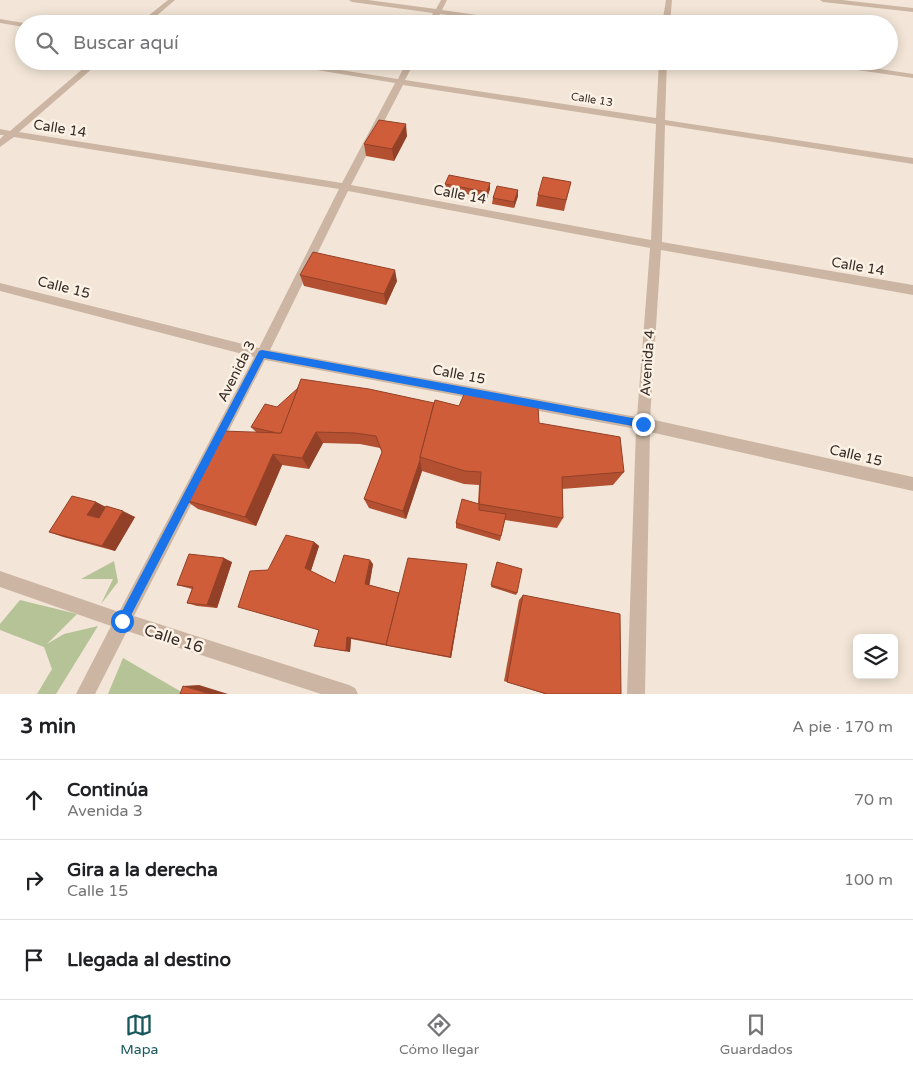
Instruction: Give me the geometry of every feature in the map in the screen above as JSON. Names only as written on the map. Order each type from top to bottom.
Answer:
[{"type":"street","points":[[153,15],[172,0]]},
{"type":"street","points":[[352,0],[467,15]]},
{"type":"street","points":[[435,15],[444,0]]},
{"type":"street","points":[[667,15],[669,0]]},
{"type":"street","points":[[823,0],[913,10]]},
{"type":"street","points":[[0,21],[15,23]]},
{"type":"street","points":[[0,144],[86,70]]},
{"type":"street","name":"Calle 13","points":[[325,70],[913,161]]},
{"type":"street","name":"Avenida 3","points":[[85,694],[262,354],[345,187],[406,70]]},
{"type":"street","name":"Avenida 4","points":[[636,694],[643,424],[656,245],[663,70]]},
{"type":"street","points":[[871,70],[913,76]]},
{"type":"street","name":"Calle 14","points":[[0,132],[345,187],[656,245],[913,290]]},
{"type":"street","name":"Calle 15","points":[[0,287],[262,354],[643,424],[913,484]]},
{"type":"street","name":"Calle 16","points":[[0,579],[122,621],[349,694]]},
{"type":"green space","points":[[114,561],[118,582],[101,604],[113,579],[81,579]]},
{"type":"green space","points":[[20,600],[77,614],[47,644],[64,634],[98,626],[56,694],[37,694],[52,669],[44,647],[0,630],[0,624]]},
{"type":"green space","points":[[123,658],[185,694],[108,694]]},
{"type":"building","points":[[379,120],[406,124],[392,149],[364,144]]},
{"type":"building","points":[[449,175],[490,183],[487,192],[445,184]]},
{"type":"building","points":[[543,177],[571,182],[566,200],[538,195]]},
{"type":"building","points":[[497,186],[518,190],[514,202],[493,198]]},
{"type":"building","points":[[313,252],[395,270],[384,294],[300,275]]},
{"type":"building","points":[[301,379],[369,389],[434,403],[420,460],[403,511],[364,499],[382,452],[376,436],[355,433],[316,432],[302,458],[273,454],[245,517],[185,500],[222,431],[281,433]]},
{"type":"building","points":[[298,388],[281,433],[251,427],[265,404],[277,407]]},
{"type":"building","points":[[465,392],[538,406],[539,423],[620,437],[624,472],[562,477],[563,518],[479,504],[481,472],[465,471],[420,457],[435,400],[459,406]]},
{"type":"building","points":[[72,496],[96,502],[87,515],[99,518],[106,506],[123,511],[102,546],[49,532]]},
{"type":"building","points":[[462,499],[479,504],[479,510],[506,514],[501,536],[456,523]]},
{"type":"building","points":[[286,535],[314,542],[305,568],[335,583],[344,555],[370,560],[365,584],[399,593],[386,645],[347,637],[346,651],[314,646],[319,630],[238,607],[250,571],[268,570]]},
{"type":"building","points":[[189,554],[224,558],[207,605],[187,603],[193,587],[177,585]]},
{"type":"building","points":[[408,558],[467,564],[450,657],[386,645]]},
{"type":"building","points":[[497,562],[522,569],[517,593],[491,585]]},
{"type":"building","points":[[523,595],[620,614],[621,694],[547,694],[507,682]]},
{"type":"building","points":[[183,686],[210,694],[180,694]]},
{"type":"route","points":[[122,621],[262,354],[643,424]]}]
